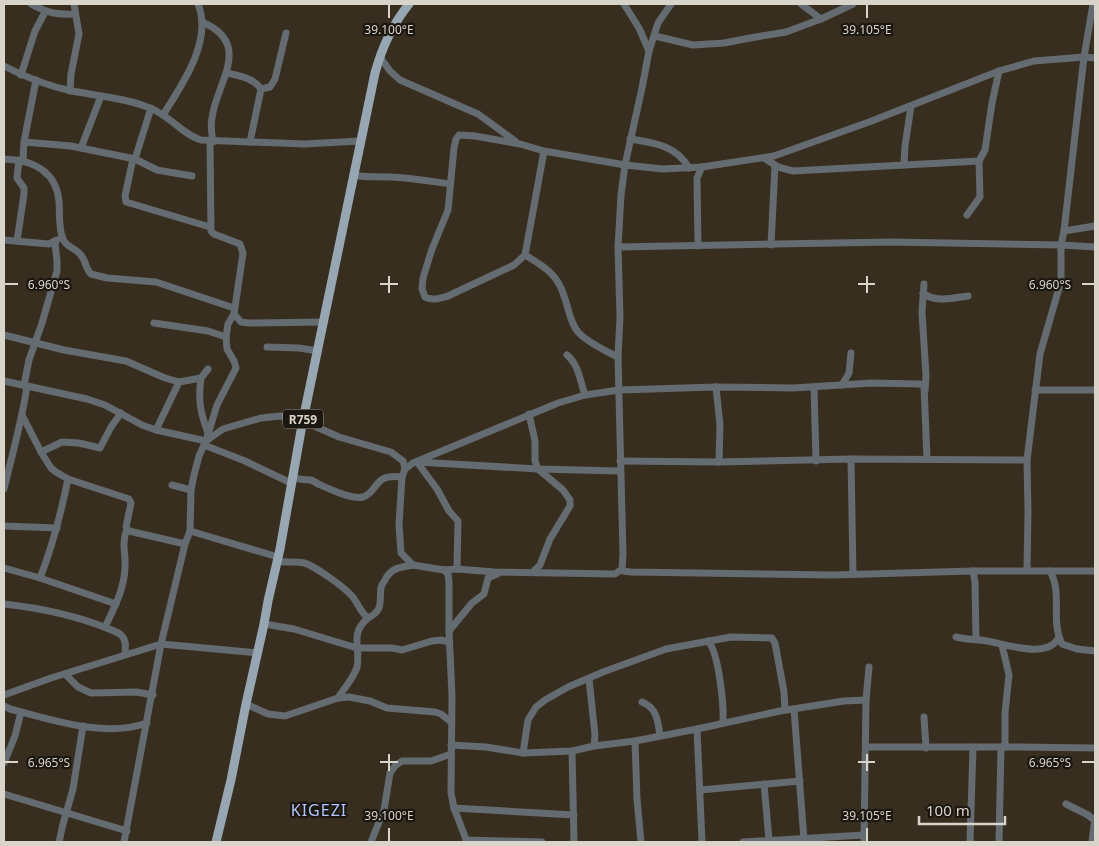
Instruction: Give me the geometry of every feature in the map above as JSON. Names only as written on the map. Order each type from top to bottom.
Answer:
[{"type":"main road","name":"R759","points":[[216,842],[264,624],[303,419],[360,141],[380,57],[390,32],[409,4]]},
{"type":"street","points":[[31,4],[45,12],[57,15],[76,14]]},
{"type":"street","points":[[70,91],[71,74],[79,34],[74,4]]},
{"type":"street","points":[[163,115],[191,69],[202,30],[198,4]]},
{"type":"street","points":[[624,4],[642,33],[649,50]]},
{"type":"street","points":[[622,570],[618,247],[625,165],[649,50],[658,24],[671,4]]},
{"type":"street","points":[[801,4],[821,19]]},
{"type":"street","points":[[655,36],[693,45],[724,43],[786,32],[821,19],[853,4]]},
{"type":"street","points":[[1027,570],[1027,460],[1035,390],[1040,354],[1061,280],[1061,245],[1084,57],[1093,4]]},
{"type":"street","points":[[21,75],[35,31],[45,12]]},
{"type":"street","points":[[124,842],[153,695],[161,644],[185,544],[190,531],[191,490],[199,456],[217,405],[236,368],[227,349],[226,337],[228,324],[234,311],[243,249],[236,241],[214,234],[210,227],[211,118],[227,73],[229,59],[227,46],[216,30],[202,22]]},
{"type":"street","points":[[261,90],[270,87],[276,79],[286,33]]},
{"type":"street","points":[[380,57],[390,71],[400,80],[478,114],[520,144]]},
{"type":"street","points":[[544,151],[525,255],[514,265],[448,296],[430,300],[425,298],[422,289],[423,278],[432,249],[448,210],[454,148],[459,135],[520,144],[544,151],[625,165],[663,169],[702,167],[774,156],[911,106],[999,71],[1034,61],[1084,57],[1095,58]]},
{"type":"street","points":[[4,66],[21,75],[70,91],[124,100],[151,108],[194,138],[212,142],[304,144],[360,141]]},
{"type":"street","points":[[967,215],[980,197],[979,161],[985,150],[999,71]]},
{"type":"street","points":[[227,73],[256,83],[261,90],[250,142]]},
{"type":"street","points":[[17,241],[24,188],[17,178],[36,80]]},
{"type":"street","points":[[81,148],[101,96]]},
{"type":"street","points":[[904,165],[911,106]]},
{"type":"street","points":[[151,108],[134,159],[125,196],[126,202],[210,227]]},
{"type":"street","points":[[630,139],[666,147],[676,152],[689,168]]},
{"type":"street","points":[[24,142],[60,144],[81,148],[134,159],[157,170],[192,176]]},
{"type":"street","points":[[764,158],[775,165],[789,170],[805,171],[979,161]]},
{"type":"street","points":[[4,159],[21,160],[37,166],[54,182],[58,190],[61,233],[64,243],[80,253],[88,272],[93,275],[156,282],[234,311],[241,322],[323,322]]},
{"type":"street","points":[[771,245],[775,165]]},
{"type":"street","points":[[698,246],[698,178],[702,167]]},
{"type":"street","points":[[353,175],[365,178],[388,176],[410,178],[450,184]]},
{"type":"street","points":[[1064,231],[1095,226]]},
{"type":"street","points":[[4,490],[6,471],[23,417],[25,386],[34,343],[42,324],[57,271],[55,243],[61,233]]},
{"type":"street","points":[[4,242],[55,243]]},
{"type":"street","points":[[618,247],[891,242],[1095,247]]},
{"type":"street","points":[[525,255],[548,269],[556,279],[564,293],[570,318],[577,331],[618,357]]},
{"type":"street","points":[[924,284],[922,312],[926,376],[924,424],[927,460]]},
{"type":"street","points":[[923,293],[935,299],[968,296]]},
{"type":"street","points":[[154,323],[208,331],[226,337]]},
{"type":"street","points":[[4,335],[64,350],[126,361],[179,382],[200,378]]},
{"type":"street","points":[[267,347],[299,348],[318,351]]},
{"type":"street","points":[[842,385],[849,373],[851,353]]},
{"type":"street","points":[[567,355],[574,361],[585,395]]},
{"type":"street","points":[[206,440],[198,400],[200,378],[208,368]]},
{"type":"street","points":[[4,381],[106,404],[142,425],[156,430],[206,440],[284,481],[306,482],[312,480],[336,492],[360,498],[370,492],[376,484],[385,478],[392,476],[402,477]]},
{"type":"street","points":[[156,430],[179,382]]},
{"type":"street","points":[[413,565],[405,559],[399,548],[402,477],[405,469],[412,463],[425,457],[558,403],[585,395],[619,390],[716,387],[793,388],[872,382],[920,384],[924,386],[925,392]]},
{"type":"street","points":[[814,386],[816,461]]},
{"type":"street","points":[[716,387],[720,425],[719,462]]},
{"type":"street","points":[[1035,390],[1095,390]]},
{"type":"street","points":[[41,452],[62,442],[79,443],[100,448],[110,428],[121,413]]},
{"type":"street","points":[[529,414],[535,441],[535,461],[538,469],[563,490],[570,500],[570,506],[550,539],[540,565],[534,571]]},
{"type":"street","points":[[206,440],[235,424],[261,418],[280,416],[303,419],[339,436],[392,452],[403,461],[405,469]]},
{"type":"street","points":[[23,417],[51,468],[68,478],[129,499],[131,503],[124,539],[124,582],[105,627]]},
{"type":"street","points":[[851,459],[853,574]]},
{"type":"street","points":[[620,461],[1027,460]]},
{"type":"street","points":[[417,462],[538,469],[620,471]]},
{"type":"street","points":[[417,462],[437,489],[449,511],[458,521],[457,569]]},
{"type":"street","points":[[40,578],[51,551],[68,478]]},
{"type":"street","points":[[172,485],[191,490]]},
{"type":"street","points":[[4,526],[57,528]]},
{"type":"street","points":[[127,529],[185,544]]},
{"type":"street","points":[[190,531],[286,563],[301,563],[315,568],[352,596],[358,608],[368,618]]},
{"type":"street","points":[[338,698],[357,666],[359,653],[357,648],[357,632],[368,618],[376,612],[381,603],[381,588],[395,568],[413,565],[444,570],[615,574],[622,570]]},
{"type":"street","points":[[4,568],[116,604]]},
{"type":"street","points":[[444,570],[448,574],[449,582],[449,642],[452,696],[451,793],[454,808],[466,841],[542,842]]},
{"type":"street","points":[[622,570],[623,572],[853,574],[972,570],[1095,570]]},
{"type":"street","points":[[972,570],[975,582],[976,640]]},
{"type":"street","points":[[1050,571],[1056,586],[1057,631],[1062,644],[1095,652]]},
{"type":"street","points":[[449,630],[472,603],[484,594],[488,578],[502,572]]},
{"type":"street","points":[[4,604],[36,608],[105,627],[123,637],[125,654]]},
{"type":"street","points":[[264,624],[294,629],[357,648],[392,648],[402,650],[432,641],[441,640],[449,642]]},
{"type":"street","points":[[523,753],[528,720],[536,707],[565,688],[666,649],[731,637],[772,638],[775,643],[784,692],[785,710]]},
{"type":"street","points":[[956,637],[1002,645],[1044,649],[1054,645],[1059,637]]},
{"type":"street","points":[[708,641],[712,648],[723,701],[723,723]]},
{"type":"street","points":[[4,695],[125,654],[161,644],[258,653]]},
{"type":"street","points":[[999,842],[1005,713],[1009,675],[1002,645]]},
{"type":"street","points":[[743,842],[864,839],[866,700],[869,667]]},
{"type":"street","points":[[65,674],[78,687],[91,693],[136,692],[153,695]]},
{"type":"street","points":[[589,679],[595,735],[594,746]]},
{"type":"street","points":[[246,704],[268,714],[285,716],[338,698],[349,697],[370,701],[387,708],[436,712],[451,722]]},
{"type":"street","points":[[451,746],[486,746],[523,753],[572,751],[635,741],[785,710],[844,701],[866,700]]},
{"type":"street","points":[[642,702],[652,707],[655,712],[660,736]]},
{"type":"street","points":[[4,706],[21,712],[83,726],[115,729],[134,727],[147,723]]},
{"type":"street","points":[[794,709],[804,840]]},
{"type":"street","points":[[4,763],[15,736],[21,712]]},
{"type":"street","points":[[924,717],[926,748]]},
{"type":"street","points":[[59,842],[73,789],[83,726]]},
{"type":"street","points":[[697,729],[702,842]]},
{"type":"street","points":[[635,741],[641,842]]},
{"type":"street","points":[[866,747],[1095,748]]},
{"type":"street","points":[[970,842],[973,747]]},
{"type":"street","points":[[572,751],[574,842]]},
{"type":"street","points":[[371,842],[384,810],[390,773],[395,766],[402,761],[431,761],[451,754]]},
{"type":"street","points":[[700,790],[800,781]]},
{"type":"street","points":[[764,784],[769,840]]},
{"type":"street","points":[[4,794],[127,831]]},
{"type":"street","points":[[1066,804],[1088,815],[1094,827]]},
{"type":"street","points":[[454,808],[574,815]]},
{"type":"street","points":[[1092,842],[1095,816]]},
{"type":"district","name":"KIGEZI","points":[[319,810]]}]
